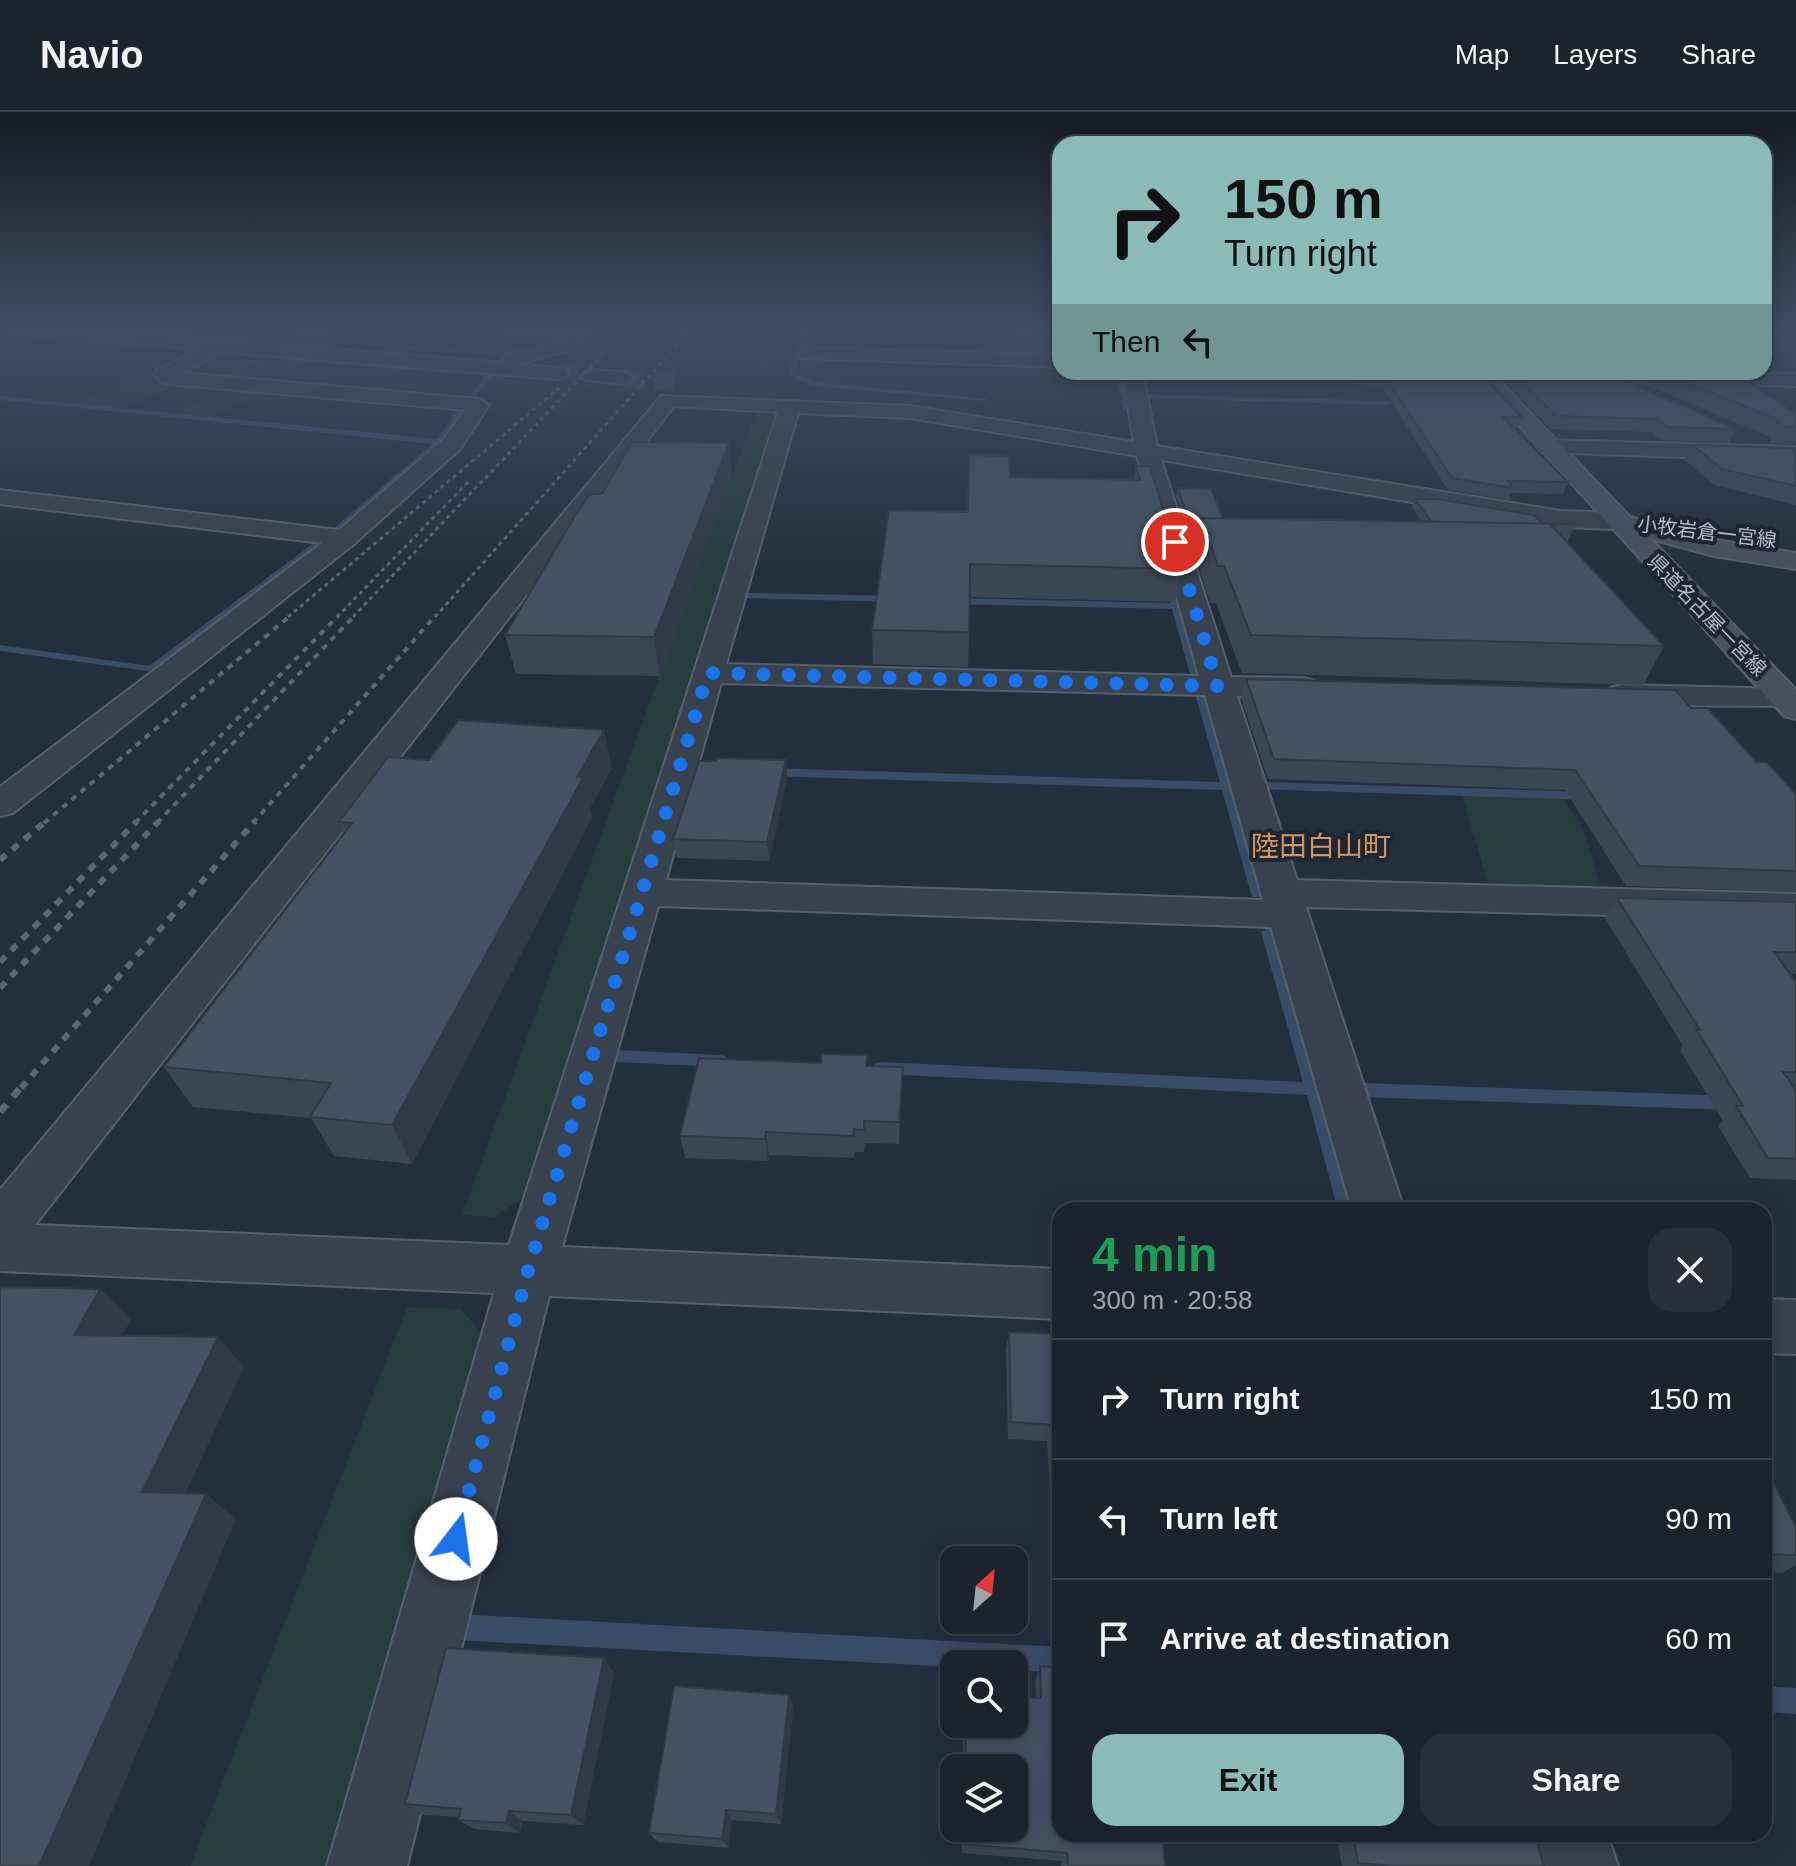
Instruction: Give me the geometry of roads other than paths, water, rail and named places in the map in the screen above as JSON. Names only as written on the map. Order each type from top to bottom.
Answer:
[{"type":"main road","name":"小牧岩倉一宮線","points":[[1516,411],[1615,535],[1796,561]]},
{"type":"main road","name":"小牧岩倉一宮線","points":[[1615,535],[1714,530],[1796,543]]},
{"type":"main road","name":"県道名古屋一宮線","points":[[1615,535],[1645,550],[1793,704]]},
{"type":"street","points":[[0,805],[345,538],[452,444],[475,411]]},
{"type":"street","points":[[0,1229],[659,411]]},
{"type":"street","points":[[367,1866],[528,1271],[789,411]]},
{"type":"street","points":[[887,411],[910,412],[1561,519],[1615,535]]},
{"type":"street","points":[[1134,411],[1376,1202]]},
{"type":"street","points":[[1730,431],[1791,456]]},
{"type":"street","points":[[1548,447],[1791,456]]},
{"type":"street","points":[[0,497],[345,538]]},
{"type":"street","points":[[1175,542],[1206,542]]},
{"type":"street","points":[[708,673],[1330,688]]},
{"type":"street","points":[[1598,695],[1793,704]]},
{"type":"street","points":[[642,892],[1285,903],[1796,907]]},
{"type":"street","points":[[0,1247],[1052,1294]]},
{"type":"street","points":[[1772,1326],[1796,1327]]},
{"type":"street","points":[[1570,1842],[1578,1866]]},
{"type":"waterway","points":[[128,411],[439,442]]},
{"type":"waterway","points":[[439,442],[462,411]]},
{"type":"waterway","points":[[337,530],[439,442]]},
{"type":"waterway","points":[[0,648],[151,670],[321,542]]},
{"type":"waterway","points":[[747,596],[897,599]]},
{"type":"waterway","points":[[1174,598],[1196,674]]},
{"type":"waterway","points":[[950,601],[1176,606]]},
{"type":"waterway","points":[[1202,697],[1227,786]]},
{"type":"waterway","points":[[768,772],[1227,786]]},
{"type":"waterway","points":[[1227,786],[1258,894]]},
{"type":"waterway","points":[[1262,786],[1589,796]]},
{"type":"waterway","points":[[1269,932],[1314,1089]]},
{"type":"waterway","points":[[616,1056],[719,1061]]},
{"type":"waterway","points":[[882,1068],[1314,1089]]},
{"type":"waterway","points":[[1314,1089],[1346,1202]]},
{"type":"waterway","points":[[1362,1090],[1733,1103]]},
{"type":"waterway","points":[[457,1627],[1052,1660]]},
{"type":"waterway","points":[[1772,1700],[1796,1701]]},
{"type":"railway","points":[[288,617],[532,411]]},
{"type":"railway","points":[[353,617],[549,411]]},
{"type":"railway","points":[[435,617],[618,411]]},
{"type":"railway","points":[[337,617],[469,481]]},
{"type":"railway","points":[[44,823],[291,615]]},
{"type":"railway","points":[[135,823],[339,615]]},
{"type":"railway","points":[[157,823],[355,615]]},
{"type":"railway","points":[[253,823],[436,615]]},
{"type":"railway","points":[[0,860],[46,821]]},
{"type":"railway","points":[[0,962],[137,821]]},
{"type":"railway","points":[[0,988],[159,821]]},
{"type":"railway","points":[[21,1088],[255,821]]},
{"type":"railway","points":[[0,1112],[22,1086]]},
{"type":"district","name":"陸田白山町","points":[[1321,846]]}]
